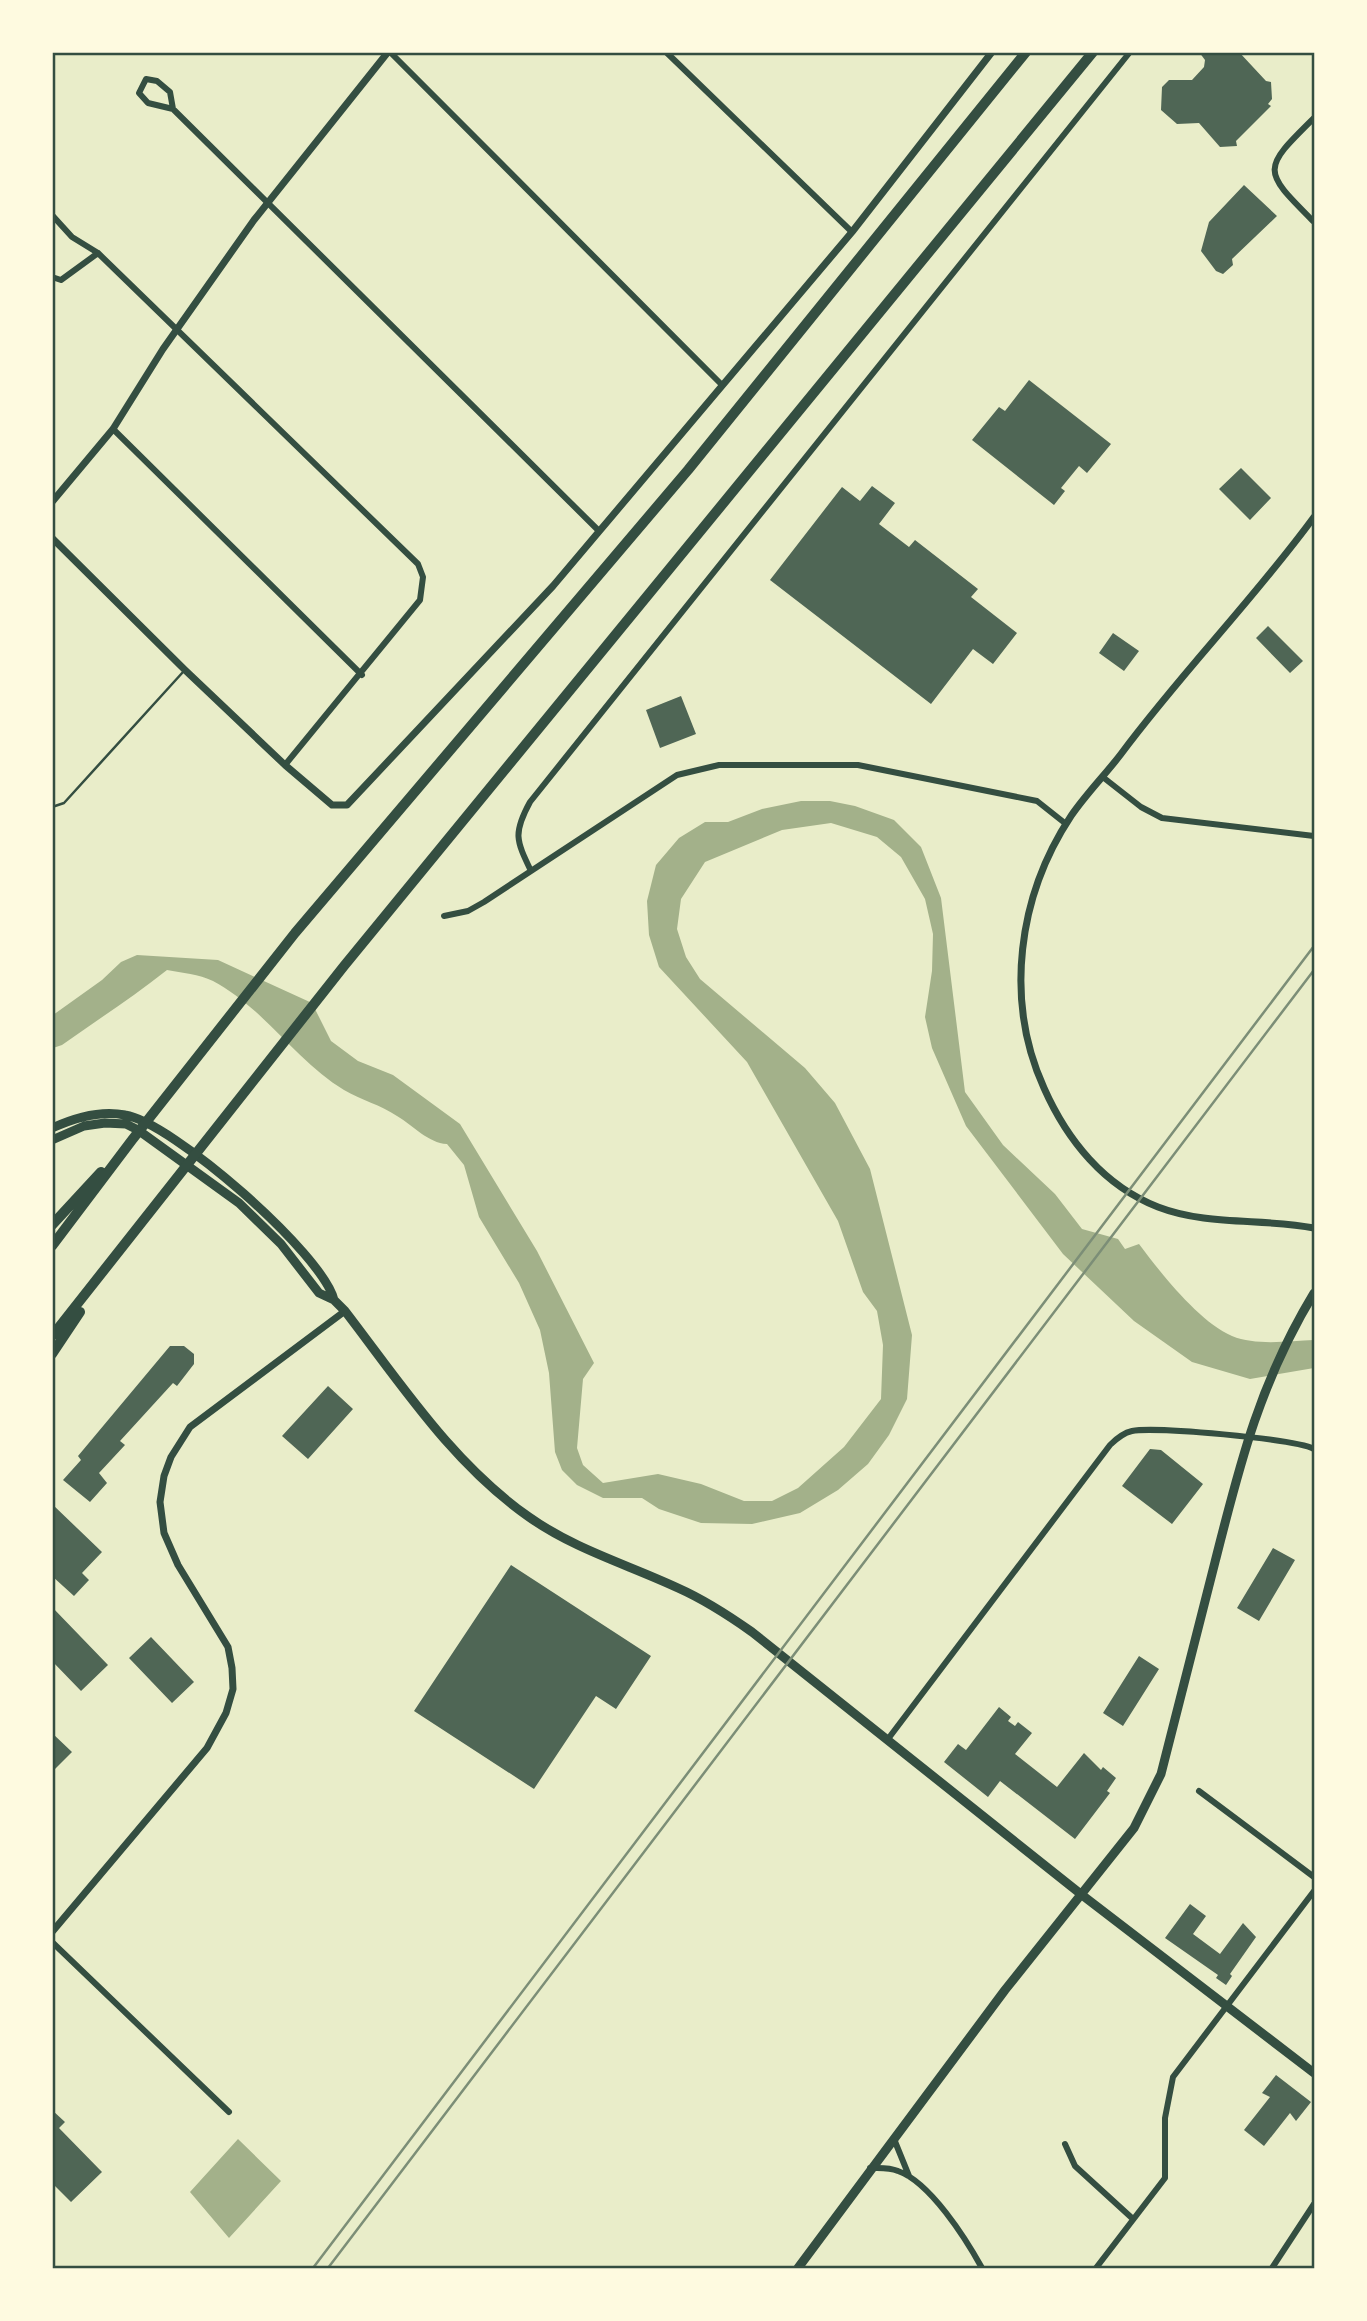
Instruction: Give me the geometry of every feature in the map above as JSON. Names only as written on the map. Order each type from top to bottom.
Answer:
[{"type":"highway","points":[[1013,69],[1020,52]]},
{"type":"highway","points":[[52,1246],[295,933],[688,470],[1026,52]]},
{"type":"highway","points":[[52,1336],[344,966],[730,492],[1095,52]]},
{"type":"highway","points":[[52,1225],[132,1140]]},
{"type":"highway","points":[[52,1354],[117,1254]]},
{"type":"main road","points":[[52,1128],[105,1114],[127,1115],[149,1124],[221,1175],[292,1238],[332,1289],[334,1300]]},
{"type":"main road","points":[[52,1140],[84,1126],[105,1123],[126,1125],[138,1130],[239,1203],[281,1244],[319,1293],[334,1300],[345,1311],[478,1476],[530,1518],[571,1541],[715,1606],[752,1632],[1082,1895],[1227,2003],[1314,2073]]},
{"type":"main road","points":[[799,2269],[870,2168],[1134,1828],[1161,1774],[1232,1492],[1255,1416],[1275,1363],[1314,1293]]},
{"type":"street","points":[[52,502],[113,429],[176,332],[267,203],[389,52],[722,385]]},
{"type":"street","points":[[666,52],[852,232]]},
{"type":"street","points":[[52,538],[285,765],[332,805],[347,805],[553,586],[852,232],[992,52]]},
{"type":"street","points":[[531,871],[518,845],[517,825],[530,802],[1130,52]]},
{"type":"street","points":[[173,109],[170,92],[157,80],[146,79],[139,93],[148,103],[173,109],[598,530]]},
{"type":"street","points":[[1314,118],[1280,152],[1274,170],[1279,186],[1314,222]]},
{"type":"street","points":[[52,215],[72,237],[98,253],[176,332],[418,564],[423,577],[420,600],[362,675],[285,765]]},
{"type":"street","points":[[52,277],[61,280],[72,275],[98,253]]},
{"type":"street","points":[[113,429],[362,675]]},
{"type":"street","points":[[1314,517],[1156,708],[1066,824],[1038,882],[1021,953],[1023,1020],[1031,1054],[1051,1103],[1076,1145],[1093,1163],[1137,1197],[1157,1207],[1190,1216],[1314,1228]]},
{"type":"street","points":[[444,916],[468,911],[677,775],[719,765],[858,765],[1037,801],[1066,824]]},
{"type":"street","points":[[1104,778],[1141,807],[1162,818],[1314,836]]},
{"type":"street","points":[[52,1932],[207,1748],[226,1713],[233,1689],[228,1647],[178,1565],[164,1533],[160,1502],[171,1457],[190,1427],[345,1311]]},
{"type":"street","points":[[888,1739],[1116,1439],[1135,1430],[1280,1441],[1314,1449]]},
{"type":"street","points":[[1199,1791],[1314,1877]]},
{"type":"street","points":[[1096,2269],[1165,2178],[1165,2118],[1173,2077],[1314,1891]]},
{"type":"street","points":[[52,1942],[229,2112]]},
{"type":"street","points":[[894,2138],[909,2176],[958,2225],[982,2269]]},
{"type":"street","points":[[1065,2144],[1075,2166],[1133,2219]]},
{"type":"street","points":[[870,2168],[888,2168],[909,2176]]},
{"type":"street","points":[[1272,2269],[1314,2204]]},
{"type":"lane","points":[[52,807],[64,803],[185,670]]},
{"type":"shaded area","points":[[801,801],[830,801],[855,806],[894,820],[921,847],[941,898],[965,1092],[1003,1145],[1055,1194],[1082,1229],[1118,1239],[1125,1249],[1139,1244],[1181,1295],[1206,1320],[1232,1336],[1251,1341],[1314,1340],[1314,1368],[1250,1379],[1192,1362],[1134,1321],[1063,1254],[966,1126],[932,1048],[925,1017],[932,971],[933,934],[925,899],[901,857],[877,837],[831,823],[782,830],[705,862],[681,899],[677,929],[686,957],[700,979],[805,1068],[835,1103],[870,1169],[912,1335],[907,1399],[889,1435],[868,1464],[838,1490],[800,1513],[752,1524],[701,1523],[659,1509],[642,1498],[603,1498],[577,1485],[562,1470],[555,1452],[549,1373],[540,1330],[519,1283],[479,1217],[464,1165],[447,1144],[427,1137],[391,1112],[351,1094],[327,1078],[231,992],[208,979],[167,970],[62,1045],[53,1048],[53,1015],[102,980],[121,962],[137,955],[218,960],[312,1003],[331,1041],[358,1061],[393,1075],[460,1124],[537,1251],[594,1363],[583,1379],[577,1448],[583,1465],[603,1483],[658,1474],[701,1484],[744,1501],[772,1501],[798,1488],[844,1447],[881,1399],[883,1345],[877,1311],[863,1292],[838,1221],[747,1062],[659,967],[649,935],[647,901],[656,865],[679,838],[705,822],[728,822],[762,809]]},
{"type":"shaded area","points":[[238,2139],[281,2181],[229,2238],[190,2192]]},
{"type":"building","points":[[1199,52],[1239,52],[1266,81],[1271,82],[1272,99],[1268,104],[1271,106],[1236,141],[1237,146],[1220,147],[1199,123],[1177,124],[1161,110],[1162,87],[1169,80],[1192,80],[1204,67],[1205,60]]},
{"type":"building","points":[[1244,185],[1277,216],[1232,259],[1233,265],[1223,274],[1216,271],[1201,251],[1209,222]]},
{"type":"building","points":[[1029,380],[1111,444],[1087,473],[1079,466],[1061,488],[1065,491],[1054,505],[972,440],[999,407],[1005,411]]},
{"type":"building","points":[[1241,468],[1271,498],[1250,520],[1219,489]]},
{"type":"building","points":[[872,486],[895,503],[879,524],[909,547],[915,540],[978,589],[971,597],[1017,633],[993,664],[973,649],[931,704],[770,580],[842,487],[860,501]]},
{"type":"building","points":[[1268,626],[1303,661],[1290,673],[1256,638]]},
{"type":"building","points":[[1113,633],[1139,651],[1124,671],[1099,653]]},
{"type":"building","points":[[681,696],[696,734],[660,748],[646,710]]},
{"type":"building","points":[[170,1346],[184,1346],[194,1354],[194,1364],[177,1386],[173,1383],[120,1441],[125,1445],[99,1473],[107,1483],[90,1502],[63,1480],[81,1460],[78,1456]]},
{"type":"building","points":[[328,1386],[353,1409],[308,1459],[282,1436]]},
{"type":"building","points":[[1150,1449],[1161,1450],[1203,1484],[1172,1524],[1122,1486]]},
{"type":"building","points":[[52,1504],[102,1552],[82,1573],[89,1580],[74,1596],[52,1576]]},
{"type":"building","points":[[1273,1548],[1295,1560],[1259,1621],[1237,1608]]},
{"type":"building","points":[[511,1565],[651,1656],[616,1709],[596,1696],[534,1789],[414,1711]]},
{"type":"building","points":[[52,1607],[108,1665],[81,1691],[52,1661]]},
{"type":"building","points":[[151,1637],[194,1682],[172,1703],[129,1658]]},
{"type":"building","points":[[1139,1656],[1159,1669],[1123,1726],[1103,1713]]},
{"type":"building","points":[[999,1707],[1011,1717],[1008,1721],[1015,1726],[1018,1722],[1032,1733],[1015,1754],[1057,1787],[1084,1753],[1101,1770],[1103,1767],[1116,1778],[1107,1791],[1110,1793],[1075,1839],[1000,1781],[988,1797],[944,1762],[958,1744],[966,1750]]},
{"type":"building","points":[[52,1733],[72,1752],[52,1772]]},
{"type":"building","points":[[1190,1904],[1206,1916],[1193,1934],[1220,1954],[1243,1923],[1256,1937],[1230,1974],[1232,1976],[1226,1985],[1216,1978],[1218,1975],[1165,1938]]},
{"type":"building","points":[[1276,2075],[1311,2102],[1296,2121],[1290,2113],[1264,2146],[1244,2130],[1270,2097],[1262,2093]]},
{"type":"building","points":[[52,2110],[65,2122],[59,2128],[102,2172],[71,2202],[52,2183]]},
{"type":"railway","points":[[313,2268],[1314,946]]},
{"type":"railway","points":[[328,2268],[1314,970]]}]
